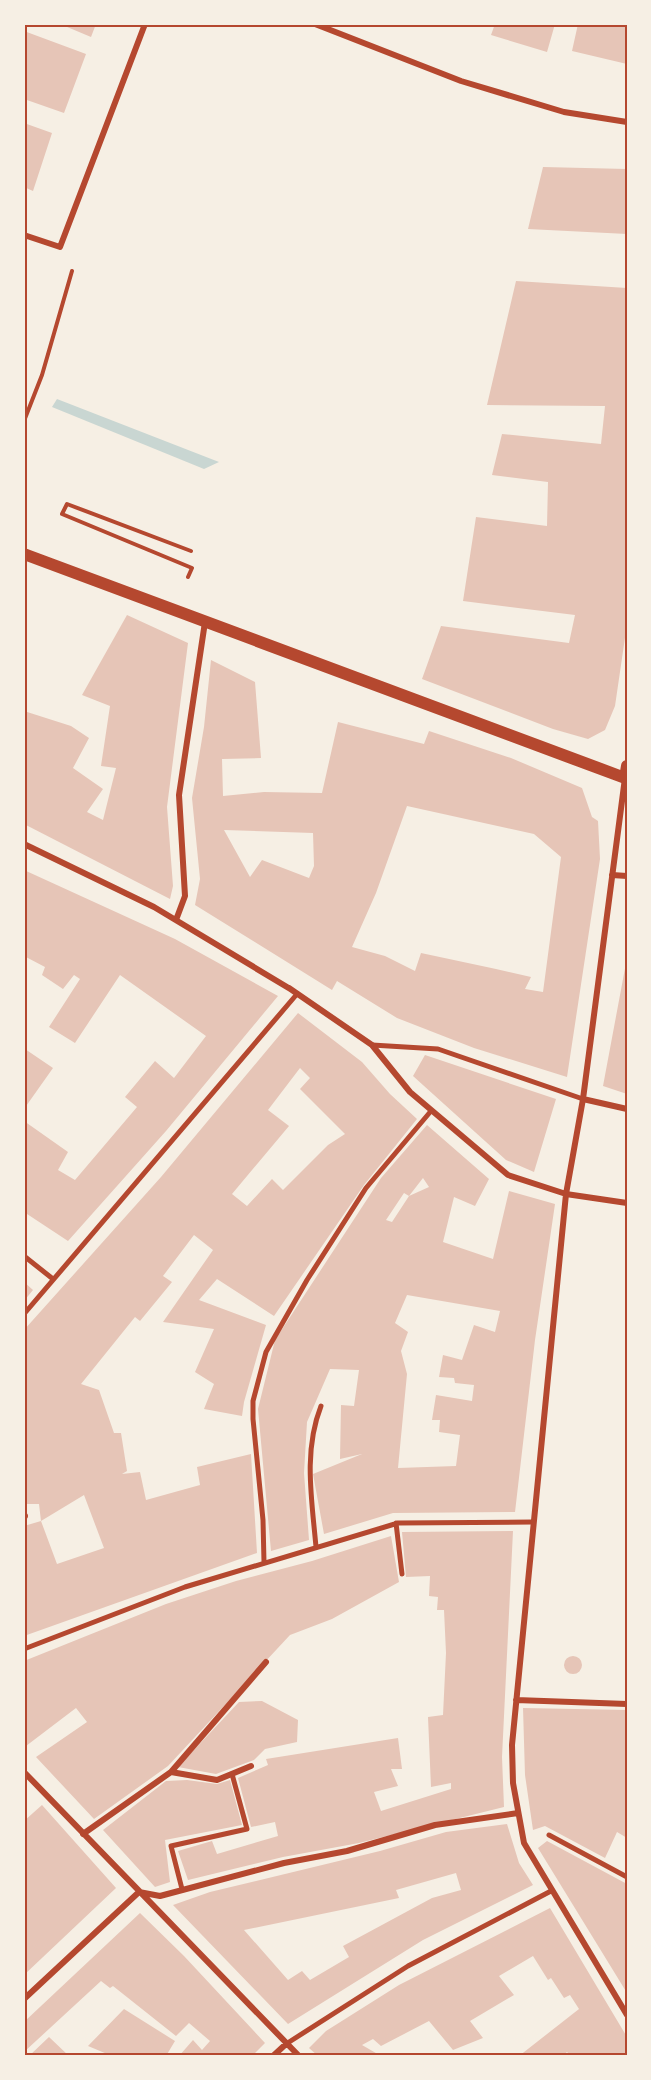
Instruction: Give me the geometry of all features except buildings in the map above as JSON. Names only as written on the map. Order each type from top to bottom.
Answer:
[{"type":"main road","points":[[24,554],[626,772]]},
{"type":"street","points":[[24,235],[60,247],[145,24]]},
{"type":"street","points":[[315,24],[461,81],[564,112],[627,122]]},
{"type":"street","points":[[176,920],[185,896],[179,795],[205,621]]},
{"type":"street","points":[[626,772],[583,1098],[566,1194],[516,1700],[513,1764],[524,1844],[627,2015]]},
{"type":"street","points":[[24,844],[176,920],[289,988],[372,1045],[410,1092],[508,1175],[566,1194],[627,1203]]},
{"type":"street","points":[[612,875],[627,876]]},
{"type":"street","points":[[24,1314],[297,994],[289,988]]},
{"type":"street","points":[[372,1045],[438,1049],[583,1098],[627,1110]]},
{"type":"street","points":[[264,1562],[263,1520],[253,1410],[259,1373],[266,1352],[307,1280],[366,1188],[431,1111]]},
{"type":"street","points":[[24,1256],[52,1279]]},
{"type":"street","points":[[316,1547],[309,1474],[314,1425],[321,1406]]},
{"type":"street","points":[[24,1648],[186,1587],[396,1523],[533,1522]]},
{"type":"street","points":[[396,1523],[402,1574]]},
{"type":"street","points":[[83,1834],[171,1772],[266,1662]]},
{"type":"street","points":[[516,1700],[627,1704]]},
{"type":"street","points":[[171,1772],[217,1780],[251,1766]]},
{"type":"street","points":[[24,1772],[299,2056]]},
{"type":"street","points":[[182,1889],[171,1846],[248,1829],[232,1774]]},
{"type":"street","points":[[139,1892],[160,1896],[284,1863],[347,1851],[435,1825],[519,1813]]},
{"type":"street","points":[[549,1835],[627,1877]]},
{"type":"street","points":[[273,2056],[285,2044],[408,1966],[551,1891]]},
{"type":"street","points":[[24,1999],[139,1892]]},
{"type":"path","points":[[24,421],[42,375],[72,271]]},
{"type":"path","points":[[188,577],[192,568],[62,514],[67,504],[190,551]]},
{"type":"shaded area","points":[[57,399],[219,462],[204,469],[52,407]]}]
